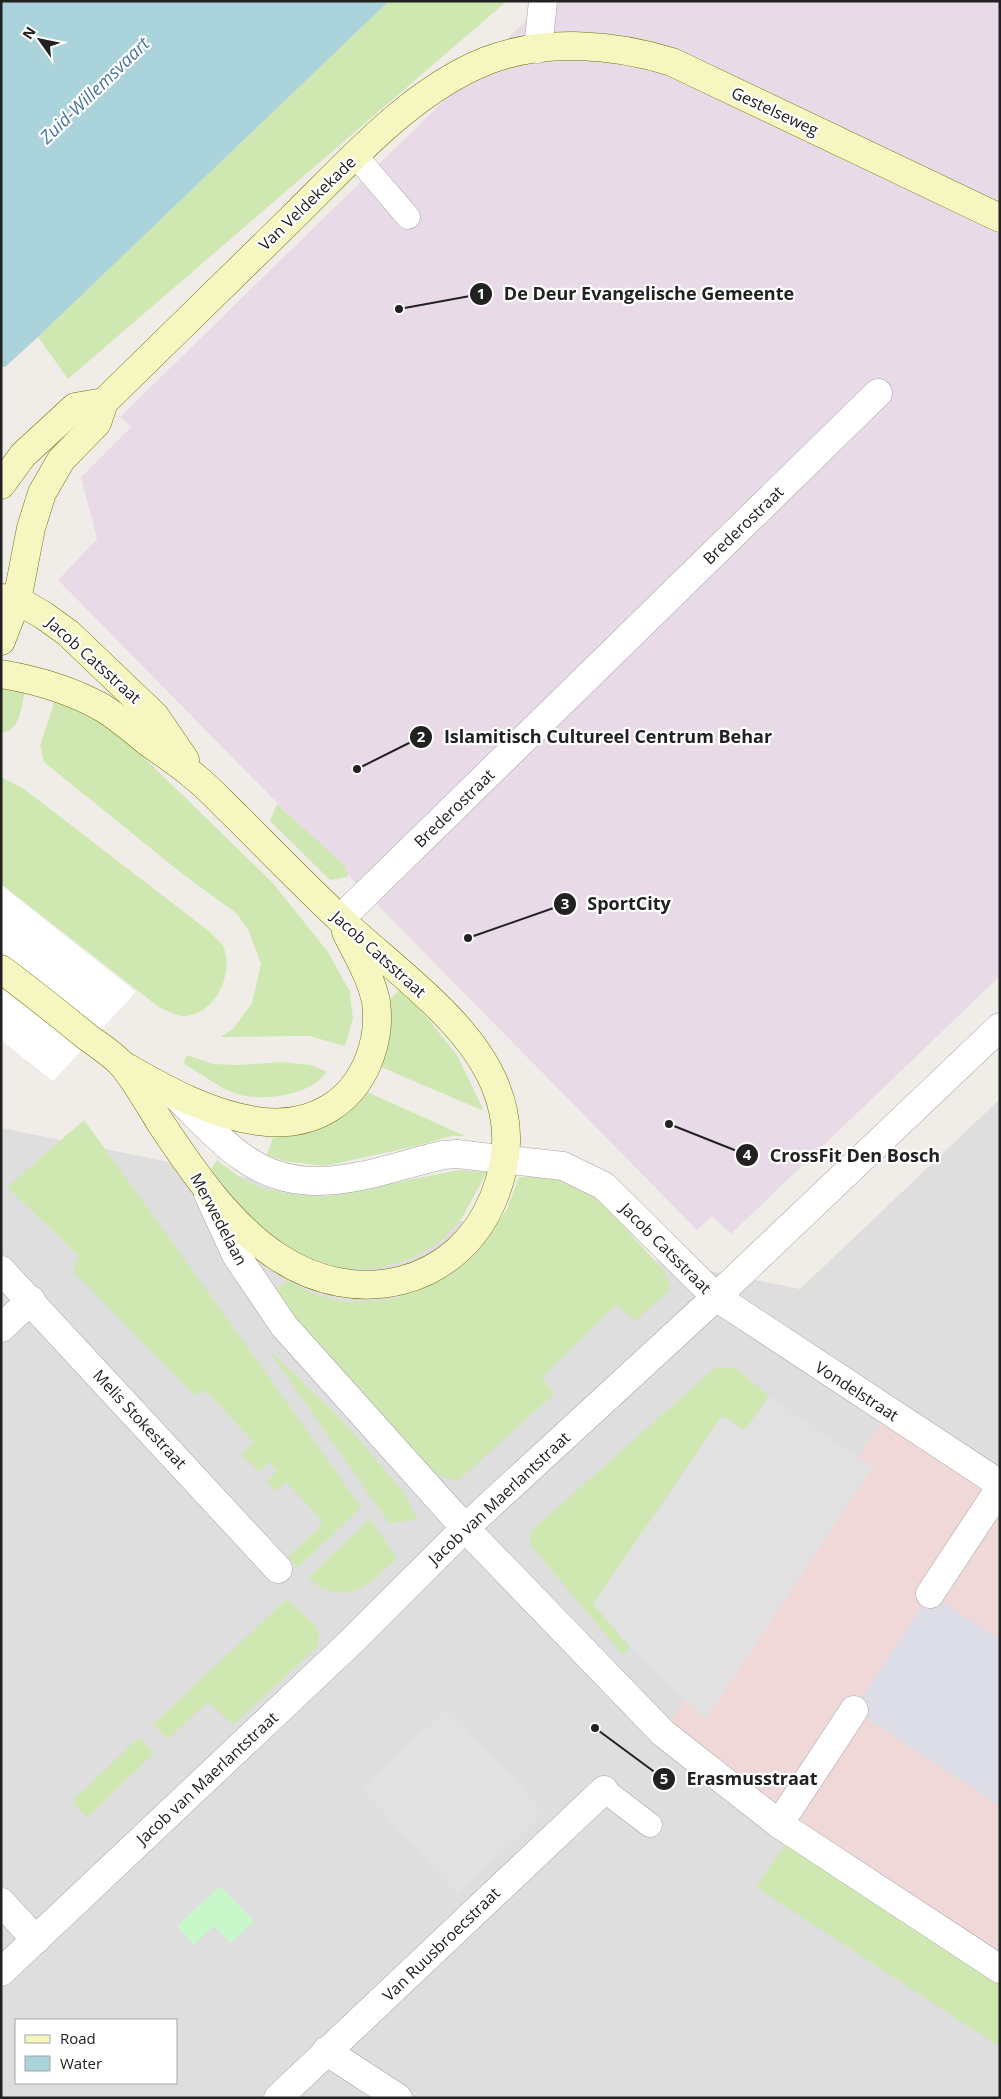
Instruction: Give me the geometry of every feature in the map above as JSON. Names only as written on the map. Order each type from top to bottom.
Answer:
[{"type":"main road","name":"Gestelseweg","points":[[538,49],[572,46],[612,48],[643,53],[672,62],[1000,218]]},
{"type":"main road","name":"Van Veldekekade","points":[[1,641],[9,599],[42,493],[61,460],[97,423],[104,402],[355,155],[421,97],[453,77],[487,60],[538,49]]},
{"type":"main road","points":[[1,485],[23,454],[75,407],[104,402]]},
{"type":"main road","name":"Jacob Catsstraat","points":[[9,599],[43,615],[68,633],[155,716],[197,778]]},
{"type":"main road","name":"Jacob Catsstraat","points":[[1,674],[44,683],[104,709],[197,778],[340,920],[450,1019],[478,1053],[495,1085],[506,1120],[506,1159],[489,1210],[466,1241],[434,1268],[392,1283],[351,1285],[332,1282],[308,1273],[278,1257],[242,1227],[202,1182]]},
{"type":"main road","points":[[123,1065],[175,1095],[226,1114],[258,1121],[282,1122],[303,1119],[335,1106],[350,1092],[360,1078],[369,1059],[377,1021],[376,1003],[371,985],[340,920]]},
{"type":"main road","name":"Merwedelaan","points":[[1,969],[123,1065],[171,1139],[202,1182]]},
{"type":"street","points":[[538,49],[543,1]]},
{"type":"street","name":"Brederostraat","points":[[340,920],[878,393]]},
{"type":"street","name":"Jacob van Maerlantstraat","points":[[1,1972],[352,1641],[465,1528],[716,1298],[1000,1027]]},
{"type":"street","name":"Jacob Catsstraat","points":[[175,1095],[246,1160],[266,1171],[294,1180],[326,1182],[443,1155],[457,1154],[563,1166],[604,1186],[716,1298]]},
{"type":"street","name":"Merwedelaan","points":[[202,1182],[236,1255],[284,1326],[465,1528],[663,1733],[779,1824],[1000,1969]]},
{"type":"street","name":"Melis Stokestraat","points":[[1,1270],[31,1300],[278,1569]]},
{"type":"street","name":"Vondelstraat","points":[[716,1298],[1000,1486]]},
{"type":"street","points":[[1,1328],[31,1300]]},
{"type":"street","points":[[930,1594],[1000,1486]]},
{"type":"street","points":[[779,1824],[854,1710]]},
{"type":"street","name":"Van Ruusbroecstraat","points":[[278,2098],[604,1790]]},
{"type":"street","points":[[1,1902],[36,1940]]},
{"type":"street","points":[[326,2051],[398,2098]]},
{"type":"lane","points":[[355,155],[408,217]]},
{"type":"lane","points":[[604,1790],[650,1825]]},
{"type":"shaded area","points":[[546,1],[1000,1],[1000,976],[731,1234],[712,1216],[697,1230],[58,580],[97,539],[81,477],[131,427],[120,417]]},
{"type":"shaded area","points":[[1000,1099],[1000,2098],[1,2098],[1,1128],[800,1289]]},
{"type":"shaded area","points":[[769,1396],[873,1467],[706,1719],[631,1648],[593,1604],[722,1416],[745,1430]]},
{"type":"shaded area","points":[[889,1412],[1000,1484],[1000,1969],[663,1733]]},
{"type":"shaded area","points":[[930,1594],[1000,1640],[1000,1806],[854,1710]]},
{"type":"shaded area","points":[[448,1708],[545,1813],[457,1894],[361,1788]]},
{"type":"green space","points":[[389,1],[507,1],[68,379],[38,337]]},
{"type":"green space","points":[[1,688],[25,691],[16,723],[13,728],[1,733]]},
{"type":"green space","points":[[55,700],[99,722],[134,748],[272,882],[328,952],[350,992],[353,1019],[345,1046],[309,1036],[220,1037],[233,1029],[252,1003],[261,964],[248,929],[236,913],[180,872],[44,762],[40,746]]},
{"type":"green space","points":[[1,777],[24,789],[210,932],[220,942],[226,957],[226,968],[224,980],[213,1001],[204,1009],[194,1014],[182,1016],[160,1008],[1,884]]},
{"type":"green space","points":[[277,804],[345,866],[348,877],[330,880],[270,821]]},
{"type":"green space","points":[[402,987],[457,1055],[484,1111],[381,1067],[389,1043],[390,999]]},
{"type":"green space","points":[[187,1055],[213,1064],[238,1065],[281,1062],[311,1065],[327,1072],[313,1085],[286,1095],[246,1096],[223,1088],[183,1063]]},
{"type":"green space","points":[[367,1092],[465,1136],[451,1136],[420,1145],[325,1166],[285,1161],[267,1155],[273,1138],[302,1133],[326,1126],[346,1113]]},
{"type":"green space","points":[[84,1120],[361,1507],[298,1568],[288,1557],[322,1525],[320,1518],[286,1482],[276,1491],[267,1482],[277,1471],[270,1462],[259,1472],[241,1454],[254,1442],[204,1389],[195,1396],[73,1271],[79,1256],[7,1187]]},
{"type":"green space","points":[[217,1160],[235,1174],[260,1188],[289,1194],[323,1197],[459,1170],[487,1172],[462,1218],[442,1240],[413,1258],[379,1268],[342,1269],[297,1253],[254,1221],[211,1169]]},
{"type":"green space","points":[[519,1177],[544,1177],[566,1181],[585,1190],[605,1206],[665,1272],[670,1287],[668,1292],[635,1321],[617,1304],[542,1377],[554,1394],[458,1481],[440,1476],[422,1460],[311,1339],[275,1291],[288,1281],[317,1295],[345,1302],[375,1301],[397,1298],[453,1274],[478,1252],[507,1209]]},
{"type":"green space","points":[[267,1348],[341,1419],[402,1490],[418,1520],[389,1523]]},
{"type":"green space","points":[[715,1368],[736,1368],[769,1396],[745,1430],[722,1416],[593,1604],[631,1648],[622,1654],[530,1544],[530,1532]]},
{"type":"green space","points":[[370,1519],[397,1558],[375,1579],[358,1589],[339,1593],[328,1591],[308,1578]]},
{"type":"green space","points":[[287,1599],[314,1624],[319,1635],[317,1647],[233,1725],[208,1702],[168,1739],[153,1724]]},
{"type":"green space","points":[[139,1737],[154,1753],[87,1818],[72,1802]]},
{"type":"green space","points":[[791,1836],[1000,1973],[1000,2047],[756,1887]]},
{"type":"green space","points":[[220,1886],[254,1921],[231,1943],[214,1926],[194,1945],[177,1926]]},
{"type":"water","name":"Zuid-Willemsvaart","points":[[1,1],[389,1],[38,337],[5,367],[1,367]]},
{"type":"pier","points":[[1,885],[136,992],[53,1081],[1,1040]]},
{"type":"place","name":"De Deur Evangelische Gemeente","points":[[399,309]]},
{"type":"place","name":"Islamitisch Cultureel Centrum Behar","points":[[357,769]]},
{"type":"place","name":"SportCity","points":[[468,938]]},
{"type":"place","name":"CrossFit Den Bosch","points":[[669,1124]]},
{"type":"place","name":"Erasmusstraat","points":[[595,1728]]}]
